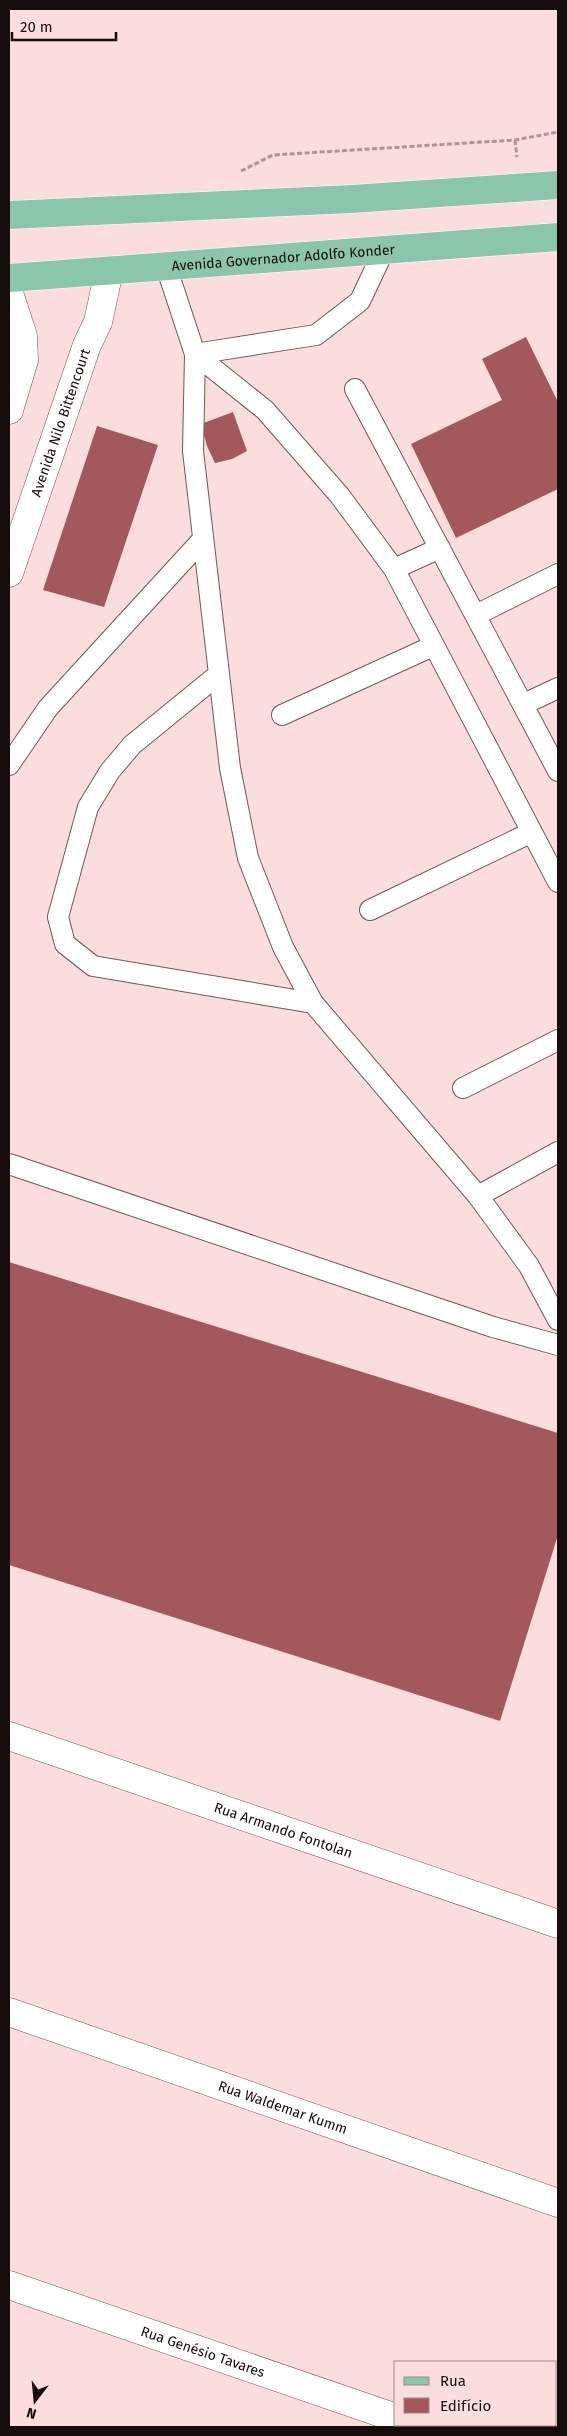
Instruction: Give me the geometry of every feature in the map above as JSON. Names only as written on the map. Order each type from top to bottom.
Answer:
[{"type":"main road","points":[[9,215],[352,199],[558,185]]},
{"type":"main road","name":"Avenida Governador Adolfo Konder","points":[[9,278],[558,237]]},
{"type":"street","name":"Avenida Nilo Bittencourt","points":[[9,573],[87,345],[98,322],[109,271]]},
{"type":"street","points":[[9,293],[23,336],[24,360],[9,410]]},
{"type":"street","name":"Rua Armando Fontolan","points":[[9,1736],[558,1924]]},
{"type":"street","name":"Rua Waldemar Kumm","points":[[9,2012],[558,2203]]},
{"type":"street","name":"Rua Genésio Tavares","points":[[9,2285],[394,2417]]},
{"type":"lane","points":[[196,354],[316,335],[360,301],[384,250]]},
{"type":"lane","points":[[166,266],[196,354],[193,451],[230,768],[248,858],[283,947],[313,1003],[478,1196],[529,1266],[558,1320]]},
{"type":"lane","points":[[196,354],[266,410],[340,496],[394,569],[558,882]]},
{"type":"lane","points":[[355,389],[558,771]]},
{"type":"lane","points":[[9,765],[48,708],[203,539]]},
{"type":"lane","points":[[394,569],[440,548]]},
{"type":"lane","points":[[476,614],[558,574]]},
{"type":"lane","points":[[282,715],[433,646]]},
{"type":"lane","points":[[219,674],[132,745],[110,771],[88,807],[58,917],[65,944],[92,966],[313,1003]]},
{"type":"lane","points":[[524,704],[558,688]]},
{"type":"lane","points":[[370,910],[532,832]]},
{"type":"lane","points":[[463,1088],[558,1040]]},
{"type":"lane","points":[[478,1196],[558,1152]]},
{"type":"lane","points":[[9,1164],[493,1327],[558,1345]]},
{"type":"path","points":[[233,175],[272,155],[515,140],[558,132]]},
{"type":"building","points":[[526,337],[558,402],[558,489],[456,538],[411,444],[502,400],[482,359]]},
{"type":"building","points":[[233,412],[247,451],[232,459],[215,463],[207,446],[201,424]]},
{"type":"building","points":[[97,426],[158,445],[104,607],[43,590]]},
{"type":"building","points":[[9,1262],[558,1433],[558,1535],[500,1721],[9,1565]]}]
